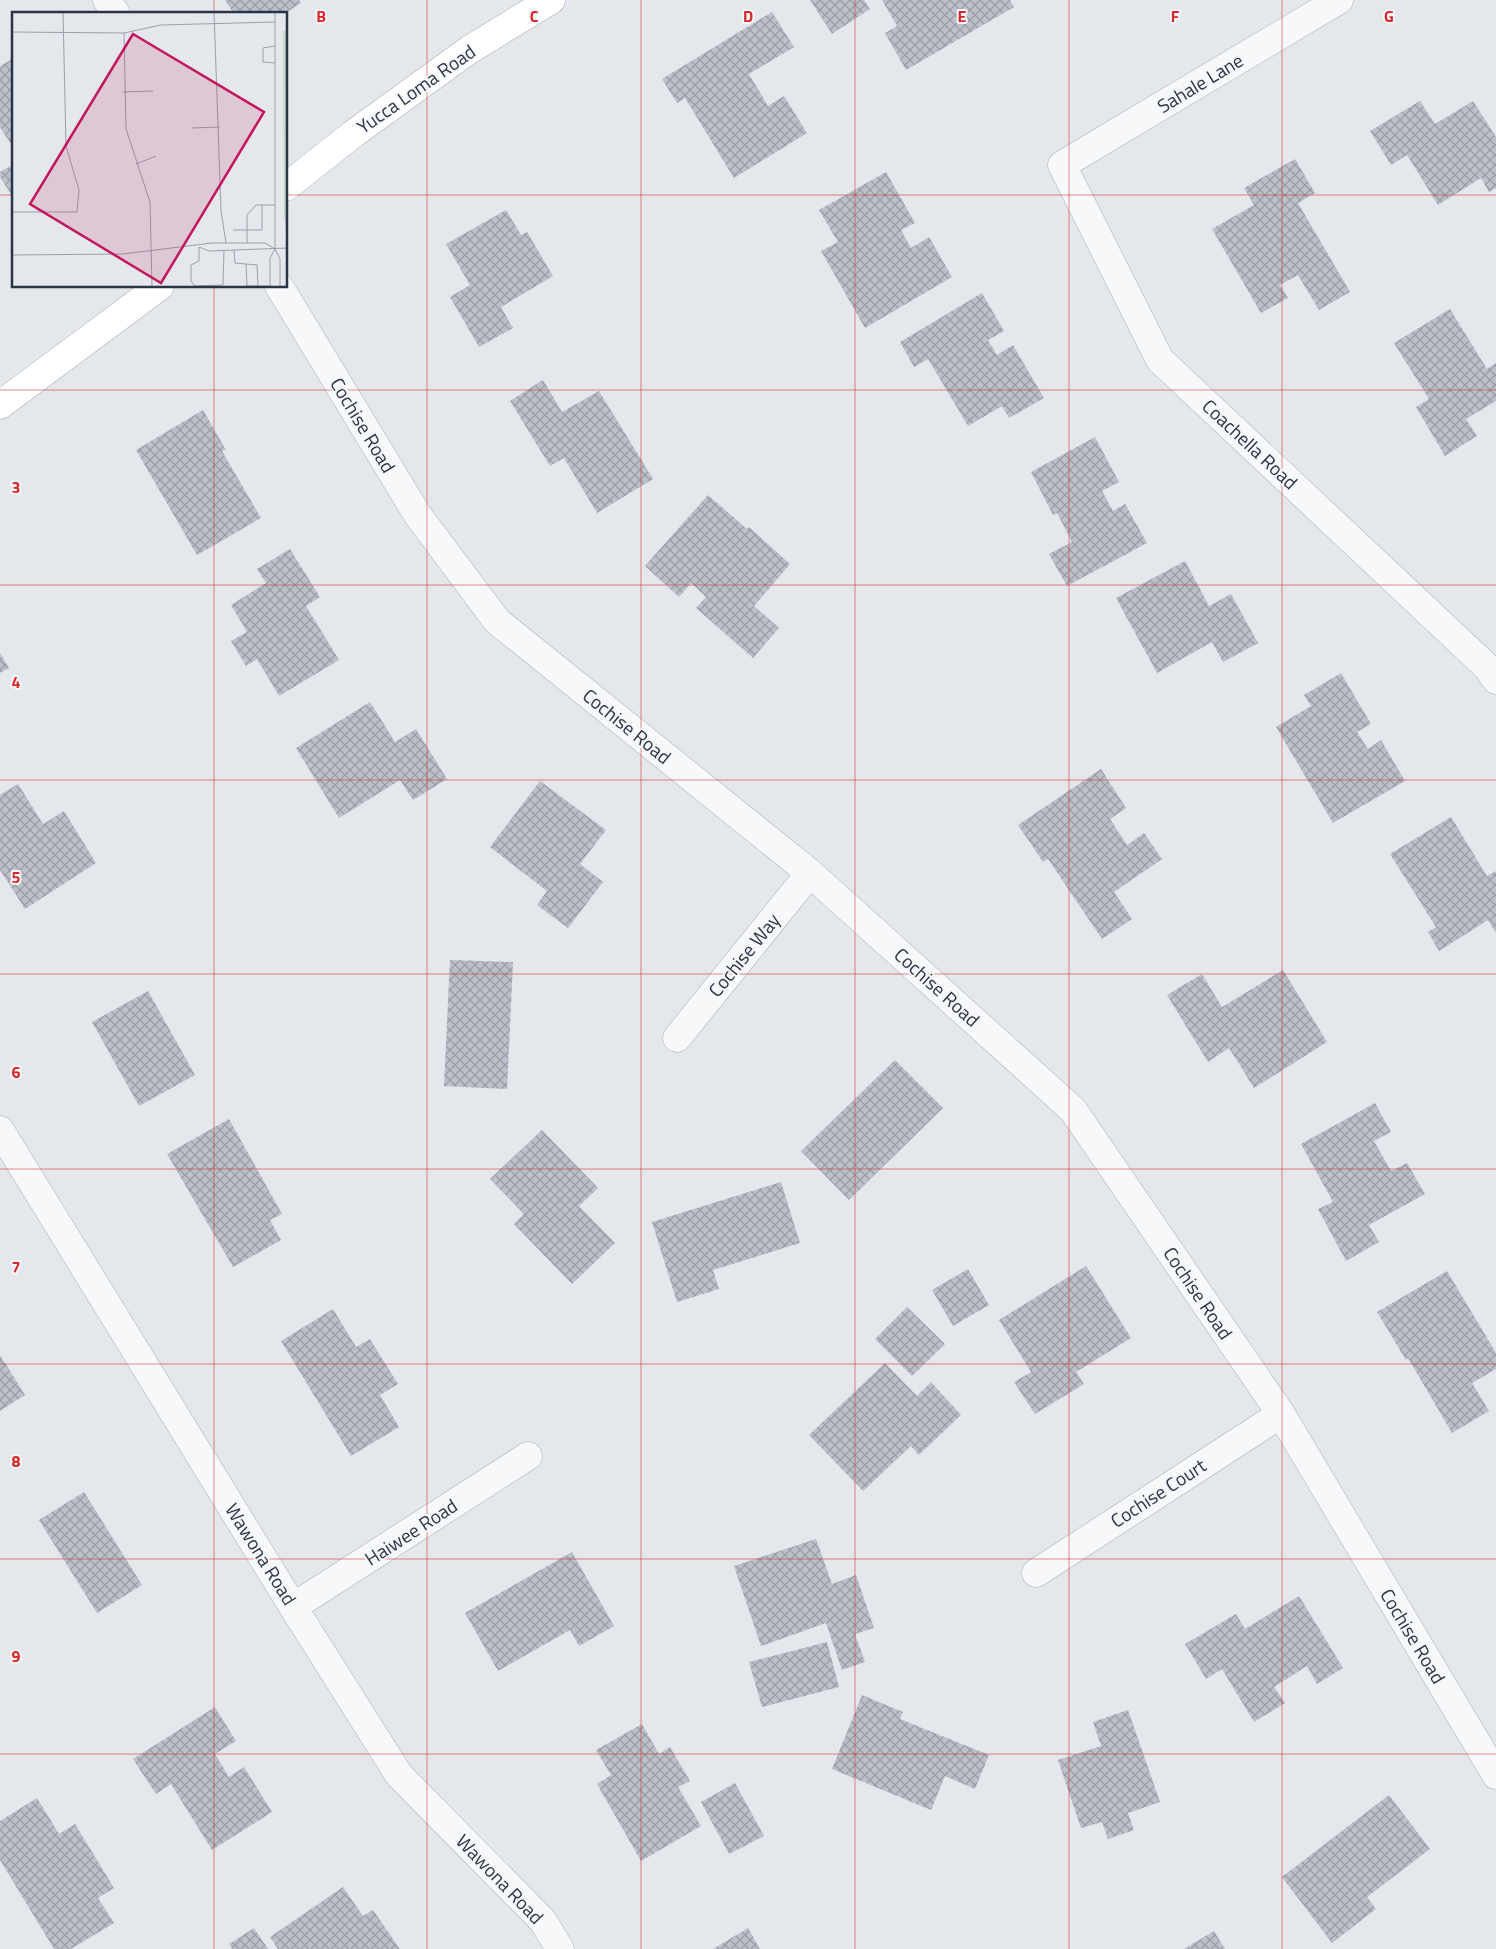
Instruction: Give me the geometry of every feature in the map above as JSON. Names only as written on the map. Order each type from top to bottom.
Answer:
[{"type":"main road","name":"Yucca Loma Road","points":[[288,185],[353,134],[469,50],[551,0]]},
{"type":"main road","points":[[0,405],[157,288]]},
{"type":"street","points":[[107,0],[115,12]]},
{"type":"street","name":"Sahale Lane","points":[[1062,166],[1339,0]]},
{"type":"street","name":"Coachella Road","points":[[1062,166],[1160,360],[1487,667],[1496,680]]},
{"type":"street","name":"Cochise Road","points":[[280,288],[417,514],[497,621],[810,873],[1073,1110],[1280,1414],[1496,1775]]},
{"type":"street","name":"Cochise Way","points":[[677,1038],[810,873]]},
{"type":"street","name":"Wawona Road","points":[[0,1130],[293,1607],[399,1775],[542,1921],[560,1949]]},
{"type":"street","name":"Cochise Court","points":[[1036,1573],[1280,1414]]},
{"type":"street","name":"Haiwee Road","points":[[293,1607],[528,1456]]},
{"type":"building","points":[[225,0],[299,0],[301,3],[287,12],[233,12]]},
{"type":"building","points":[[810,0],[864,0],[870,9],[832,34]]},
{"type":"building","points":[[882,0],[1010,0],[1014,7],[906,70],[885,33],[897,26]]},
{"type":"building","points":[[772,12],[794,47],[749,74],[768,106],[784,96],[807,133],[734,178],[685,98],[677,103],[662,79]]},
{"type":"building","points":[[12,59],[12,146],[0,127],[0,66]]},
{"type":"building","points":[[1420,101],[1435,124],[1473,101],[1496,137],[1496,188],[1489,192],[1481,178],[1438,205],[1407,155],[1391,165],[1370,131]]},
{"type":"building","points":[[1295,159],[1315,193],[1298,203],[1350,292],[1319,310],[1298,275],[1280,285],[1288,298],[1261,313],[1212,229],[1254,205],[1244,188]]},
{"type":"building","points":[[12,165],[12,196],[0,177],[0,172]]},
{"type":"building","points":[[886,172],[915,223],[901,230],[911,248],[929,237],[952,277],[865,328],[821,251],[838,242],[819,210]]},
{"type":"building","points":[[506,210],[521,235],[527,232],[553,276],[501,307],[513,328],[479,347],[450,297],[470,285],[446,244]]},
{"type":"building","points":[[982,293],[1004,331],[988,340],[997,355],[1013,345],[1044,398],[1009,418],[1002,406],[968,426],[928,359],[914,367],[900,342]]},
{"type":"building","points":[[1450,309],[1487,369],[1496,363],[1496,401],[1466,419],[1477,436],[1445,456],[1416,407],[1429,399],[1394,343]]},
{"type":"building","points":[[543,380],[562,412],[599,391],[653,479],[597,513],[564,458],[550,466],[510,401]]},
{"type":"building","points":[[203,410],[226,450],[222,451],[261,518],[197,555],[136,450]]},
{"type":"building","points":[[1095,437],[1119,482],[1102,491],[1113,511],[1125,504],[1147,543],[1067,586],[1049,554],[1072,542],[1057,513],[1053,515],[1031,472]]},
{"type":"building","points":[[708,495],[747,529],[749,527],[790,564],[754,606],[779,628],[753,658],[696,608],[706,597],[691,583],[679,597],[645,566]]},
{"type":"building","points":[[290,549],[320,597],[306,606],[339,660],[279,696],[257,659],[246,666],[231,641],[247,632],[231,605],[266,583],[257,569]]},
{"type":"building","points":[[1185,561],[1209,606],[1231,594],[1258,643],[1223,662],[1212,642],[1157,673],[1116,598]]},
{"type":"building","points":[[0,653],[9,668],[0,673]]},
{"type":"building","points":[[1341,673],[1371,724],[1357,732],[1368,749],[1381,740],[1405,781],[1333,823],[1276,727],[1311,706],[1304,695]]},
{"type":"building","points":[[370,702],[395,742],[416,729],[447,779],[413,800],[400,780],[339,818],[296,748]]},
{"type":"building","points":[[1101,769],[1126,808],[1110,819],[1127,845],[1144,833],[1162,859],[1114,892],[1132,919],[1102,939],[1048,859],[1043,862],[1018,825]]},
{"type":"building","points":[[540,781],[606,830],[580,864],[603,882],[568,928],[537,905],[547,891],[490,847]]},
{"type":"building","points":[[18,784],[43,824],[64,811],[96,863],[25,909],[0,870],[0,795]]},
{"type":"building","points":[[1451,817],[1487,876],[1496,871],[1496,933],[1488,920],[1439,951],[1428,932],[1436,927],[1390,854]]},
{"type":"building","points":[[450,960],[513,962],[507,1089],[444,1086]]},
{"type":"building","points":[[1283,970],[1327,1042],[1254,1088],[1229,1048],[1208,1062],[1167,995],[1202,974],[1222,1007]]},
{"type":"building","points":[[148,991],[195,1075],[139,1106],[92,1022]]},
{"type":"building","points":[[895,1060],[943,1108],[849,1200],[801,1151]]},
{"type":"building","points":[[1375,1103],[1391,1132],[1374,1141],[1391,1171],[1407,1163],[1425,1194],[1369,1225],[1379,1242],[1346,1261],[1318,1209],[1333,1202],[1301,1144]]},
{"type":"building","points":[[229,1119],[282,1214],[270,1220],[281,1240],[233,1267],[167,1154]]},
{"type":"building","points":[[542,1130],[598,1188],[579,1206],[615,1243],[572,1284],[514,1224],[524,1214],[490,1179]]},
{"type":"building","points":[[781,1182],[800,1243],[713,1270],[719,1289],[677,1302],[652,1222]]},
{"type":"building","points":[[1086,1266],[1131,1338],[1076,1372],[1084,1384],[1035,1414],[1014,1382],[1031,1372],[999,1320]]},
{"type":"building","points":[[968,1269],[989,1305],[953,1326],[932,1290]]},
{"type":"building","points":[[1447,1271],[1496,1353],[1496,1369],[1472,1383],[1489,1411],[1452,1433],[1408,1358],[1406,1360],[1377,1312]]},
{"type":"building","points":[[907,1307],[945,1344],[912,1376],[875,1339]]},
{"type":"building","points":[[333,1309],[356,1347],[370,1339],[398,1384],[380,1395],[399,1427],[351,1456],[281,1341]]},
{"type":"building","points":[[0,1355],[25,1395],[0,1411]]},
{"type":"building","points":[[885,1363],[917,1396],[931,1382],[961,1415],[919,1455],[911,1446],[863,1491],[809,1435]]},
{"type":"building","points":[[84,1492],[142,1585],[97,1613],[39,1520]]},
{"type":"building","points":[[816,1539],[832,1584],[856,1575],[874,1628],[855,1634],[865,1662],[842,1670],[826,1623],[761,1646],[734,1566]]},
{"type":"building","points":[[572,1552],[614,1626],[579,1646],[570,1630],[498,1671],[465,1613]]},
{"type":"building","points":[[1299,1596],[1343,1668],[1317,1684],[1307,1666],[1274,1687],[1285,1703],[1254,1722],[1222,1669],[1206,1679],[1185,1644],[1236,1614],[1245,1629]]},
{"type":"building","points":[[827,1642],[839,1687],[762,1707],[749,1662]]},
{"type":"building","points":[[862,1695],[903,1712],[900,1719],[989,1755],[975,1789],[945,1776],[931,1810],[832,1769]]},
{"type":"building","points":[[215,1707],[236,1741],[215,1754],[229,1777],[244,1767],[272,1812],[212,1850],[171,1784],[156,1794],[133,1759]]},
{"type":"building","points":[[1128,1710],[1160,1802],[1128,1813],[1134,1830],[1108,1839],[1102,1822],[1081,1828],[1058,1760],[1101,1746],[1093,1722]]},
{"type":"building","points":[[642,1724],[659,1754],[670,1747],[690,1781],[678,1787],[701,1826],[641,1861],[597,1784],[611,1775],[596,1750]]},
{"type":"building","points":[[735,1783],[764,1836],[729,1854],[701,1802]]},
{"type":"building","points":[[1389,1795],[1430,1849],[1367,1897],[1376,1909],[1332,1943],[1282,1877]]},
{"type":"building","points":[[37,1798],[59,1834],[75,1824],[114,1888],[98,1898],[114,1923],[71,1949],[54,1949],[0,1860],[0,1821]]},
{"type":"building","points":[[343,1887],[363,1916],[373,1910],[400,1949],[278,1949],[270,1937]]},
{"type":"building","points":[[254,1928],[268,1949],[232,1949],[229,1944]]},
{"type":"building","points":[[748,1928],[760,1949],[713,1949]]},
{"type":"building","points":[[1214,1931],[1225,1949],[1184,1949]]}]
